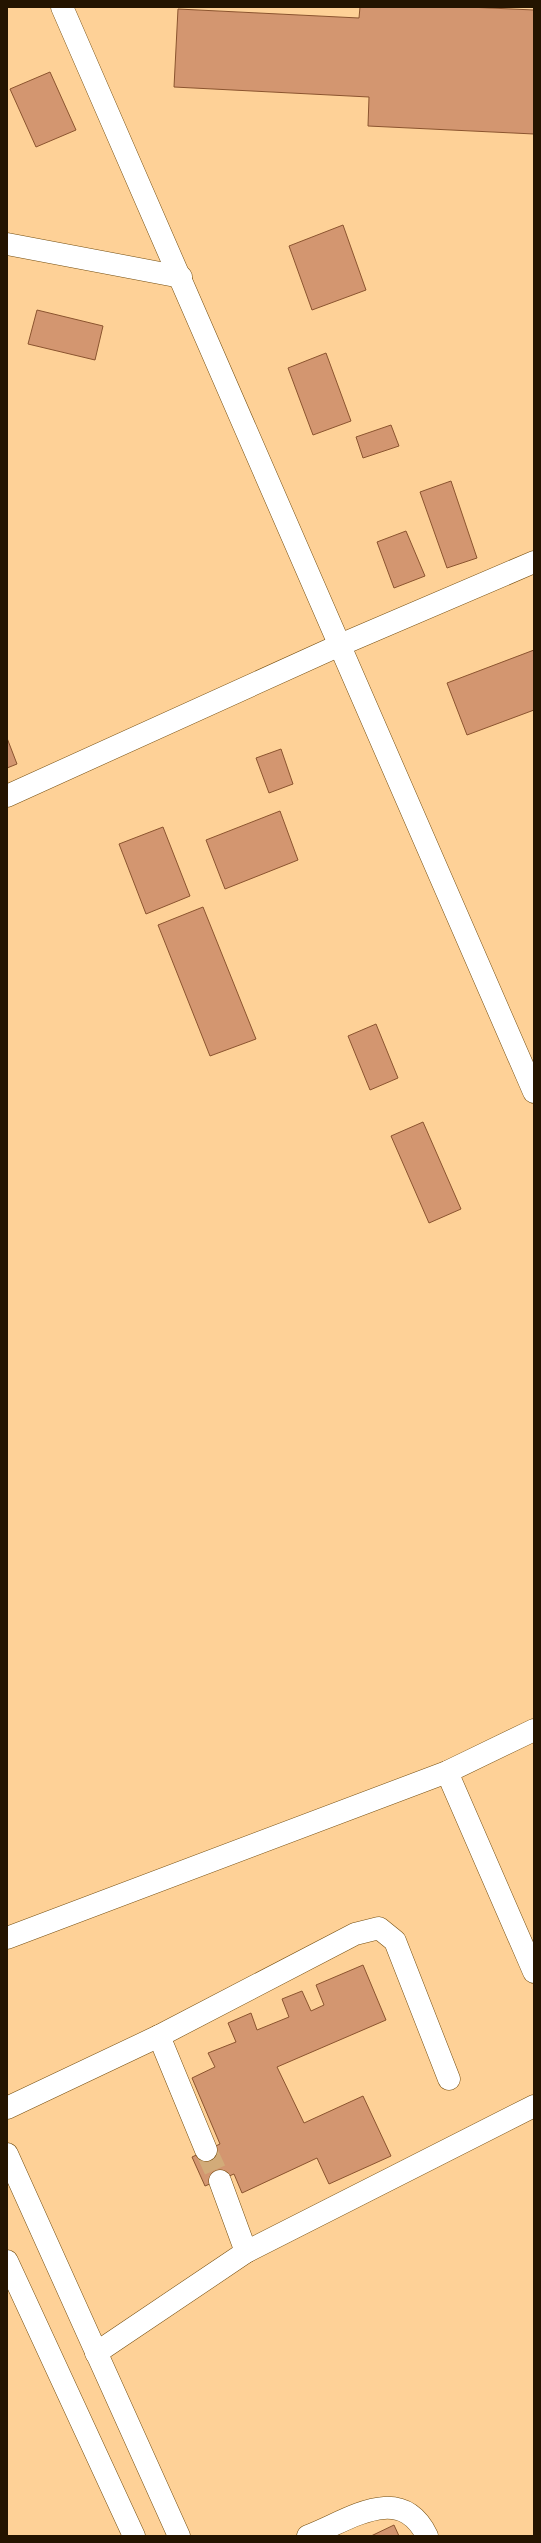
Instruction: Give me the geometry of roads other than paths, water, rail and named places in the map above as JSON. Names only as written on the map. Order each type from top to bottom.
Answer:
[{"type":"street","points":[[62,7],[181,277],[534,1092]]},
{"type":"street","points":[[7,244],[181,277]]},
{"type":"street","points":[[7,796],[340,645],[534,562]]},
{"type":"street","points":[[7,1938],[448,1772],[534,1730]]},
{"type":"street","points":[[448,1772],[534,1972]]},
{"type":"street","points":[[7,2108],[159,2036],[356,1934],[379,1928],[395,1941],[449,2079]]},
{"type":"street","points":[[159,2036],[206,2150]]},
{"type":"street","points":[[96,2354],[246,2252],[534,2106]]},
{"type":"street","points":[[7,2154],[179,2536]]},
{"type":"street","points":[[220,2180],[246,2252]]},
{"type":"street","points":[[7,2261],[134,2536]]},
{"type":"street","points":[[313,2535],[362,2513],[391,2506],[406,2511],[421,2524],[427,2536]]},
{"type":"tunnel","points":[[206,2150],[220,2181]]}]
